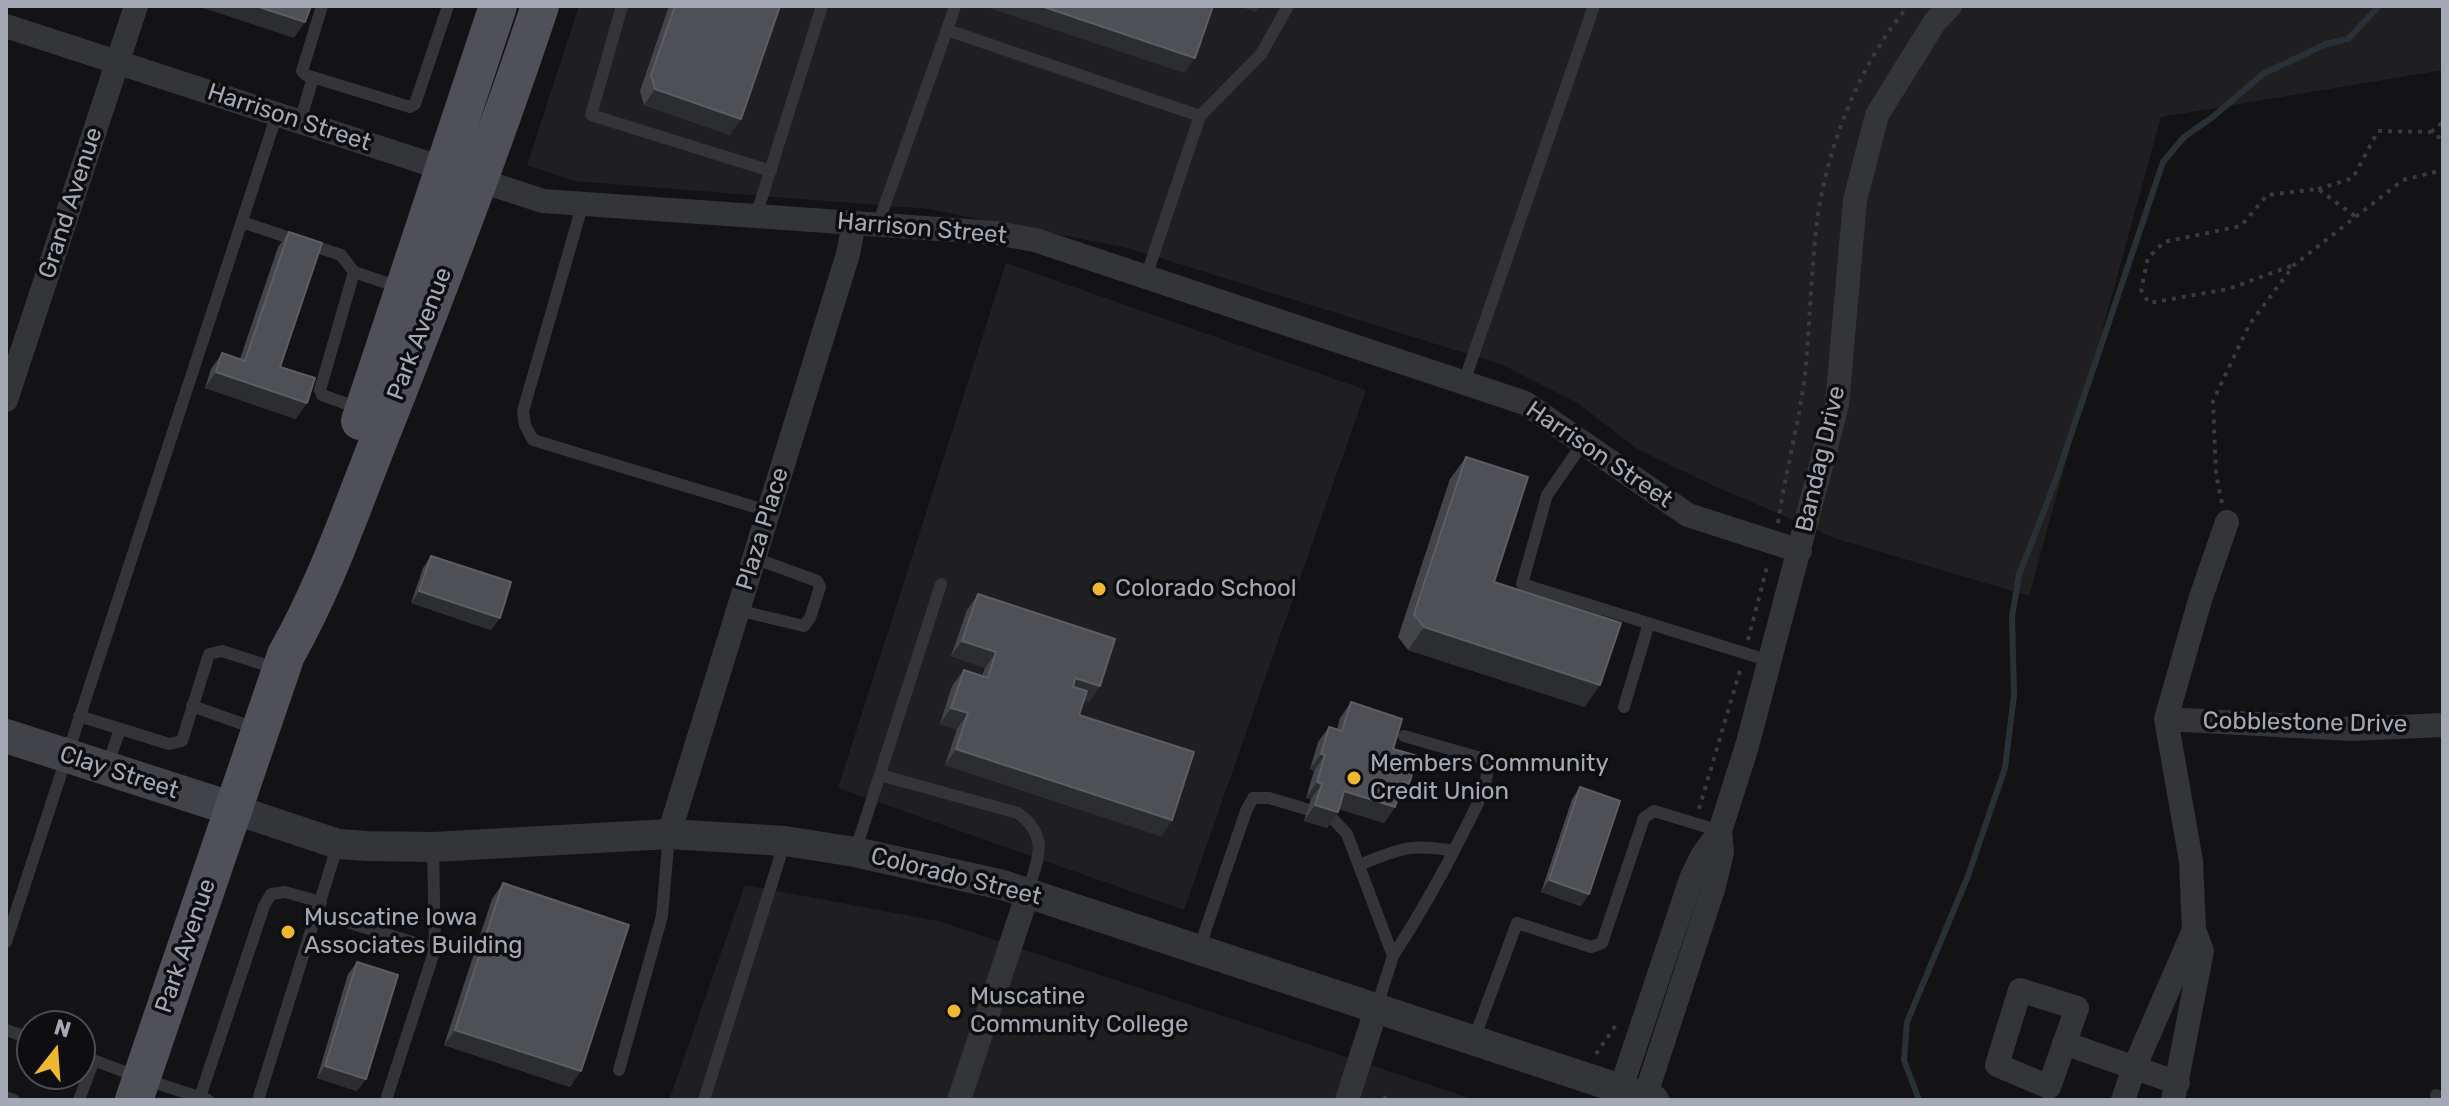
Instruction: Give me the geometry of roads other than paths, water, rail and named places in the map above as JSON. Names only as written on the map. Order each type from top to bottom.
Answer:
[{"type":"main road","name":"Park Avenue","points":[[137,1089],[283,662],[309,615],[376,414],[462,174],[498,6]]},
{"type":"main road","name":"Park Avenue","points":[[376,414],[405,289],[540,6]]},
{"type":"main road","name":"Clay Street","points":[[6,736],[233,809]]},
{"type":"street","name":"Grand Avenue","points":[[6,400],[136,6]]},
{"type":"street","name":"Bandag Drive","points":[[1640,1095],[1714,886],[1722,852],[1720,831],[1770,661],[1837,405],[1855,200],[1877,115],[1934,23],[1950,6]]},
{"type":"street","name":"Harrison Street","points":[[6,26],[543,201],[996,233],[1035,240],[1525,403],[1688,515],[1800,551]]},
{"type":"street","name":"Plaza Place","points":[[669,834],[848,254],[866,224]]},
{"type":"street","name":"Cobblestone Drive","points":[[2175,1091],[2202,951],[2194,930],[2191,861],[2166,719],[2200,600],[2227,522]]},
{"type":"street","name":"Cobblestone Drive","points":[[2166,719],[2352,729],[2443,725]]},
{"type":"street","name":"Colorado Street","points":[[233,809],[338,844],[433,847],[669,834],[785,841],[855,852],[1028,893],[1640,1095]]},
{"type":"street","points":[[959,1100],[1028,893]]},
{"type":"street","name":"Cobblestone Drive","points":[[2123,1100],[2194,930]]},
{"type":"street","points":[[1347,1100],[1377,1007]]},
{"type":"street","points":[[2064,1043],[2134,1068],[2175,1091]]},
{"type":"lane","points":[[322,6],[302,71],[414,107],[448,6]]},
{"type":"lane","points":[[622,6],[591,115],[771,171]]},
{"type":"lane","points":[[756,216],[822,6]]},
{"type":"lane","points":[[866,224],[955,6]]},
{"type":"lane","points":[[1146,277],[1200,116],[1261,54],[1288,6]]},
{"type":"lane","points":[[1464,382],[1594,6]]},
{"type":"lane","points":[[947,30],[1200,116]]},
{"type":"lane","points":[[6,942],[242,222],[288,118],[313,77]]},
{"type":"lane","points":[[583,203],[523,411],[525,425],[533,440],[768,511]]},
{"type":"lane","points":[[242,222],[341,255],[354,272],[405,289]]},
{"type":"lane","points":[[354,272],[320,390],[322,395],[376,414]]},
{"type":"lane","points":[[1583,443],[1547,495],[1522,584],[1770,661]]},
{"type":"lane","points":[[737,610],[804,626],[810,618],[820,587],[817,581],[754,558]]},
{"type":"lane","points":[[855,852],[941,584]]},
{"type":"lane","points":[[1624,707],[1649,623]]},
{"type":"lane","points":[[79,716],[169,744],[182,741],[209,654],[222,651],[283,662]]},
{"type":"lane","points":[[192,706],[260,730]]},
{"type":"lane","points":[[107,769],[120,729]]},
{"type":"lane","points":[[1377,1007],[1393,956],[1426,906],[1478,804],[1487,778],[1488,765],[1481,758],[1404,736]]},
{"type":"lane","points":[[880,775],[1018,813],[1032,824],[1038,834],[1040,848],[1028,893]]},
{"type":"lane","points":[[1199,949],[1253,798],[1269,798],[1306,809]]},
{"type":"lane","points":[[1474,1039],[1517,923],[1591,947],[1602,943],[1648,812],[1654,811],[1720,831]]},
{"type":"lane","points":[[1332,818],[1347,834],[1393,956]]},
{"type":"lane","points":[[619,1070],[657,943],[665,897],[669,834]]},
{"type":"lane","points":[[704,1100],[785,841]]},
{"type":"lane","points":[[258,1100],[338,844]]},
{"type":"lane","points":[[1359,865],[1400,849],[1423,846],[1454,851]]},
{"type":"lane","points":[[386,1100],[435,949],[433,847]]},
{"type":"lane","points":[[96,1061],[137,1089],[204,1099],[264,906],[271,894],[285,892],[319,908],[435,949]]},
{"type":"lane","points":[[6,1097],[14,1100]]},
{"type":"waterway","points":[[1919,1100],[1904,1060],[1907,1022],[1968,876],[2005,768],[2014,695],[2012,617],[2019,575],[2054,485],[2163,162],[2184,137],[2263,74],[2326,44],[2348,39],[2379,6]]},
{"type":"place","name":"Colorado School","points":[[1099,589]]},
{"type":"place","name":"Members Community Credit Union","points":[[1354,778]]},
{"type":"place","name":"Muscatine Iowa Associates Building","points":[[288,932]]},
{"type":"place","name":"Muscatine Community College","points":[[954,1011]]}]
